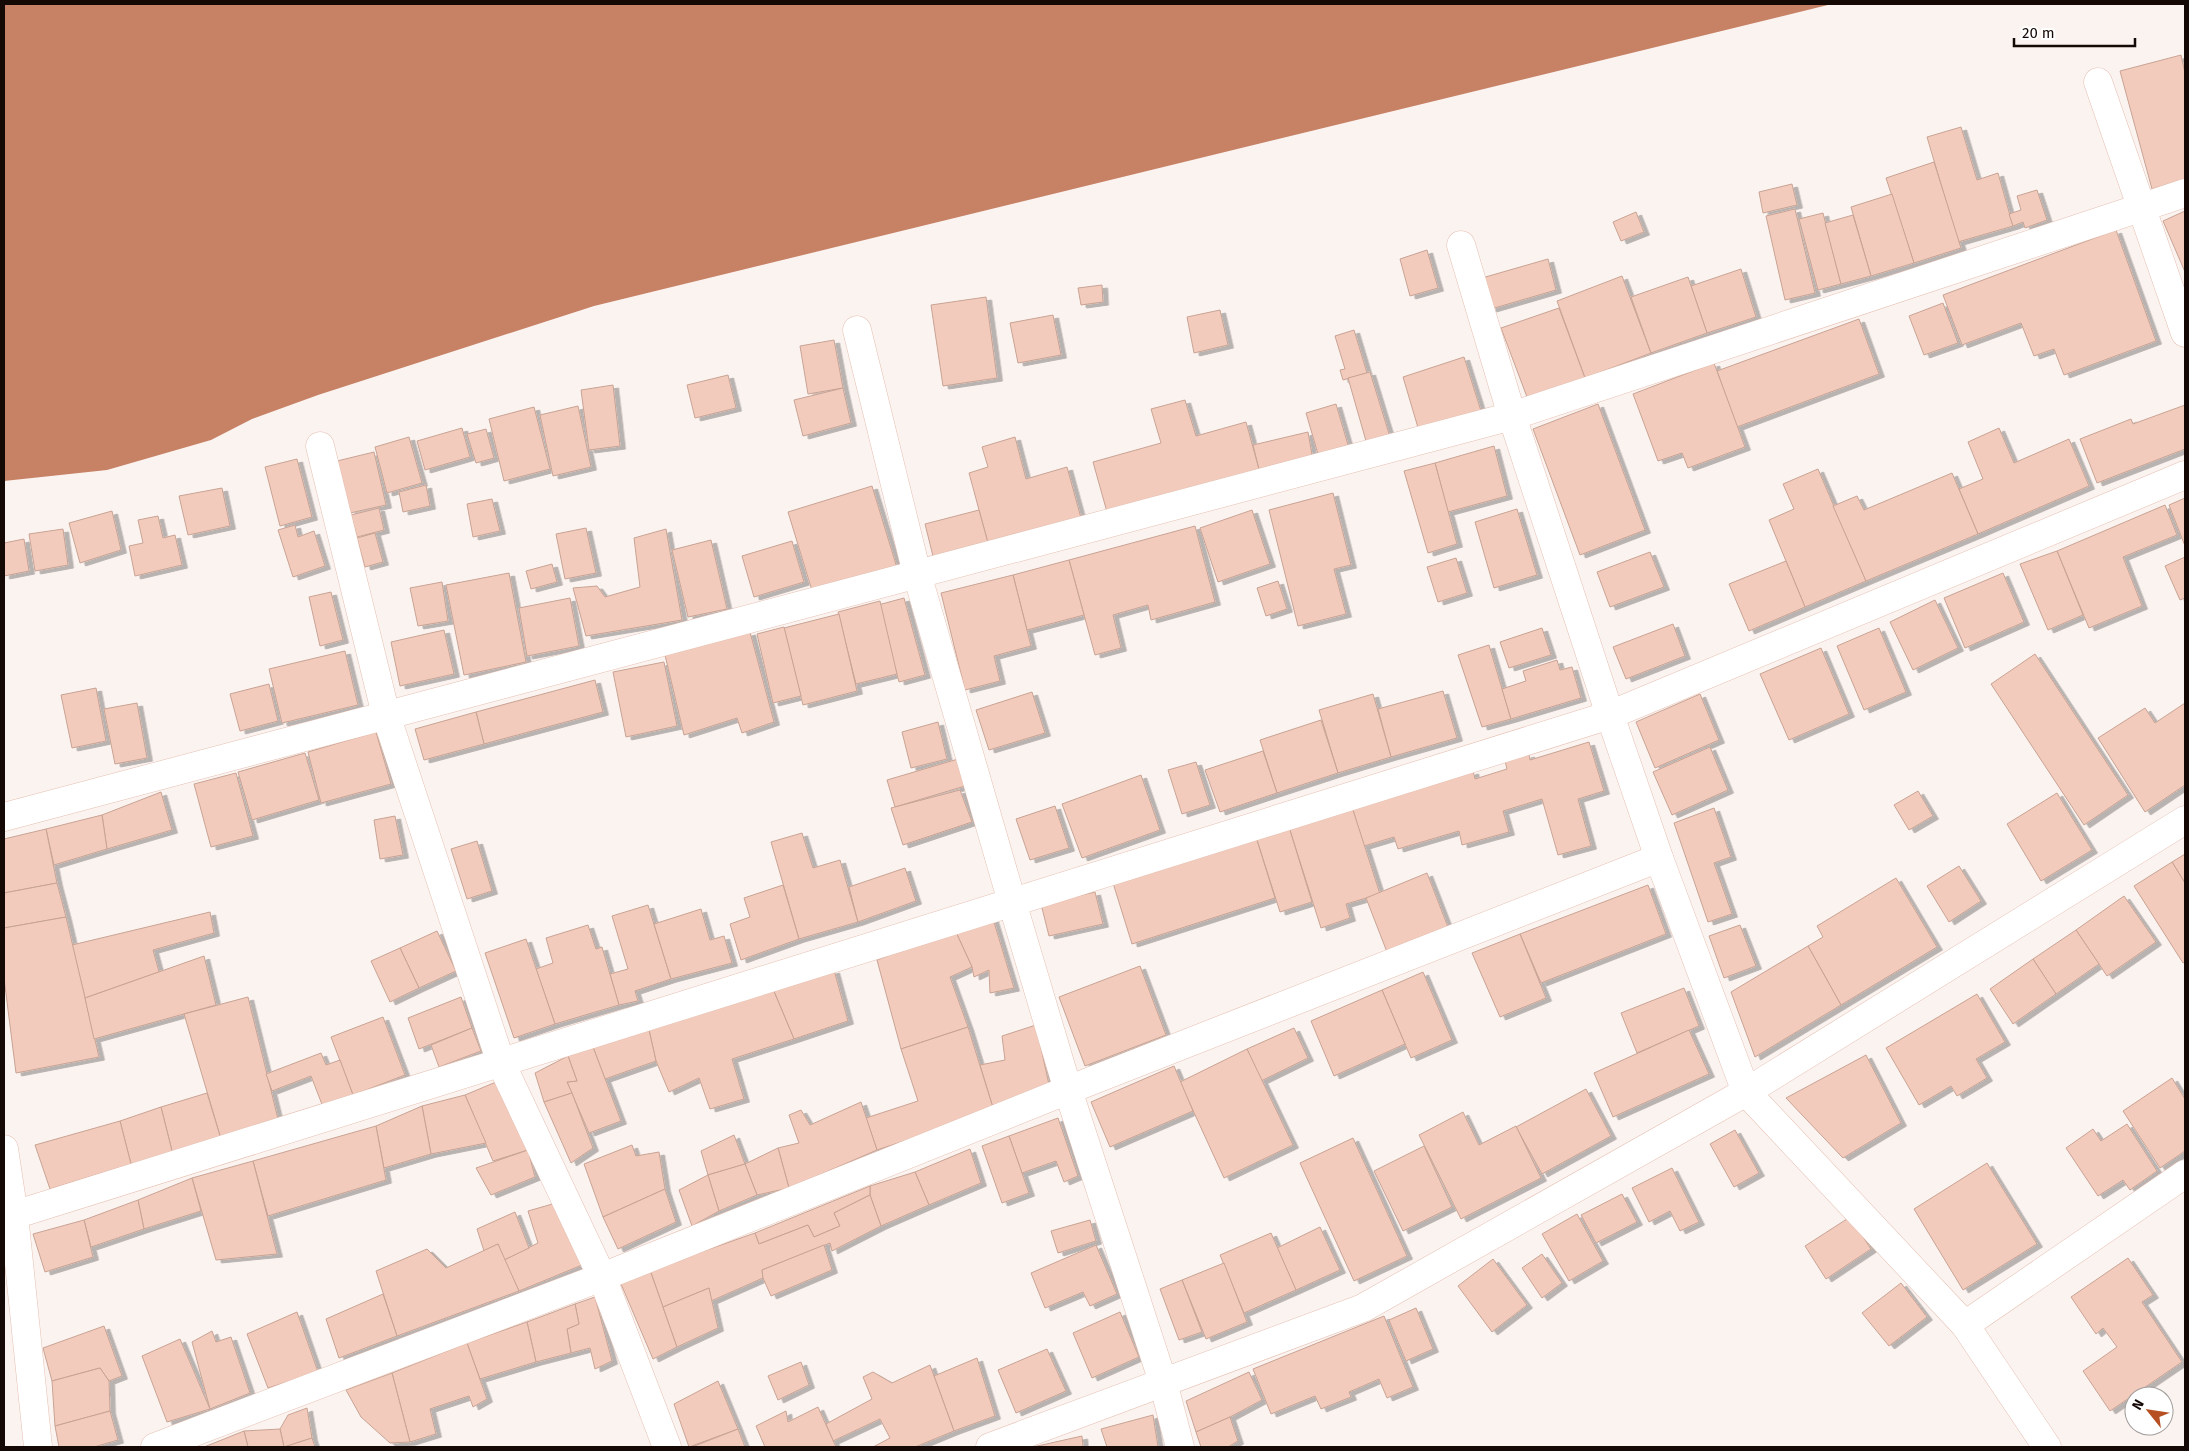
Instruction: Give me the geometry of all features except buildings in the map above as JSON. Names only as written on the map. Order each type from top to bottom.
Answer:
[{"type":"street","points":[[2098,82],[2185,333]]},
{"type":"street","points":[[4,817],[1512,416],[2185,193]]},
{"type":"street","points":[[1461,245],[1512,416],[1610,715],[1659,858],[1746,1092],[1965,1325],[2047,1447]]},
{"type":"street","points":[[857,330],[918,574],[1012,902],[1068,1090],[1163,1382],[1180,1447]]},
{"type":"street","points":[[320,446],[386,716],[501,1063],[602,1277],[667,1447]]},
{"type":"street","points":[[14,1215],[1610,715],[2185,475]]},
{"type":"street","points":[[990,1447],[1363,1308],[1746,1092],[2185,820]]},
{"type":"street","points":[[155,1447],[602,1277],[1068,1090],[1659,858]]},
{"type":"street","points":[[4,1149],[14,1215],[38,1447]]},
{"type":"street","points":[[1965,1325],[2185,1174]]},
{"type":"shaded area","points":[[4,4],[1832,4],[594,306],[318,395],[252,419],[211,440],[107,470],[4,481]]}]
